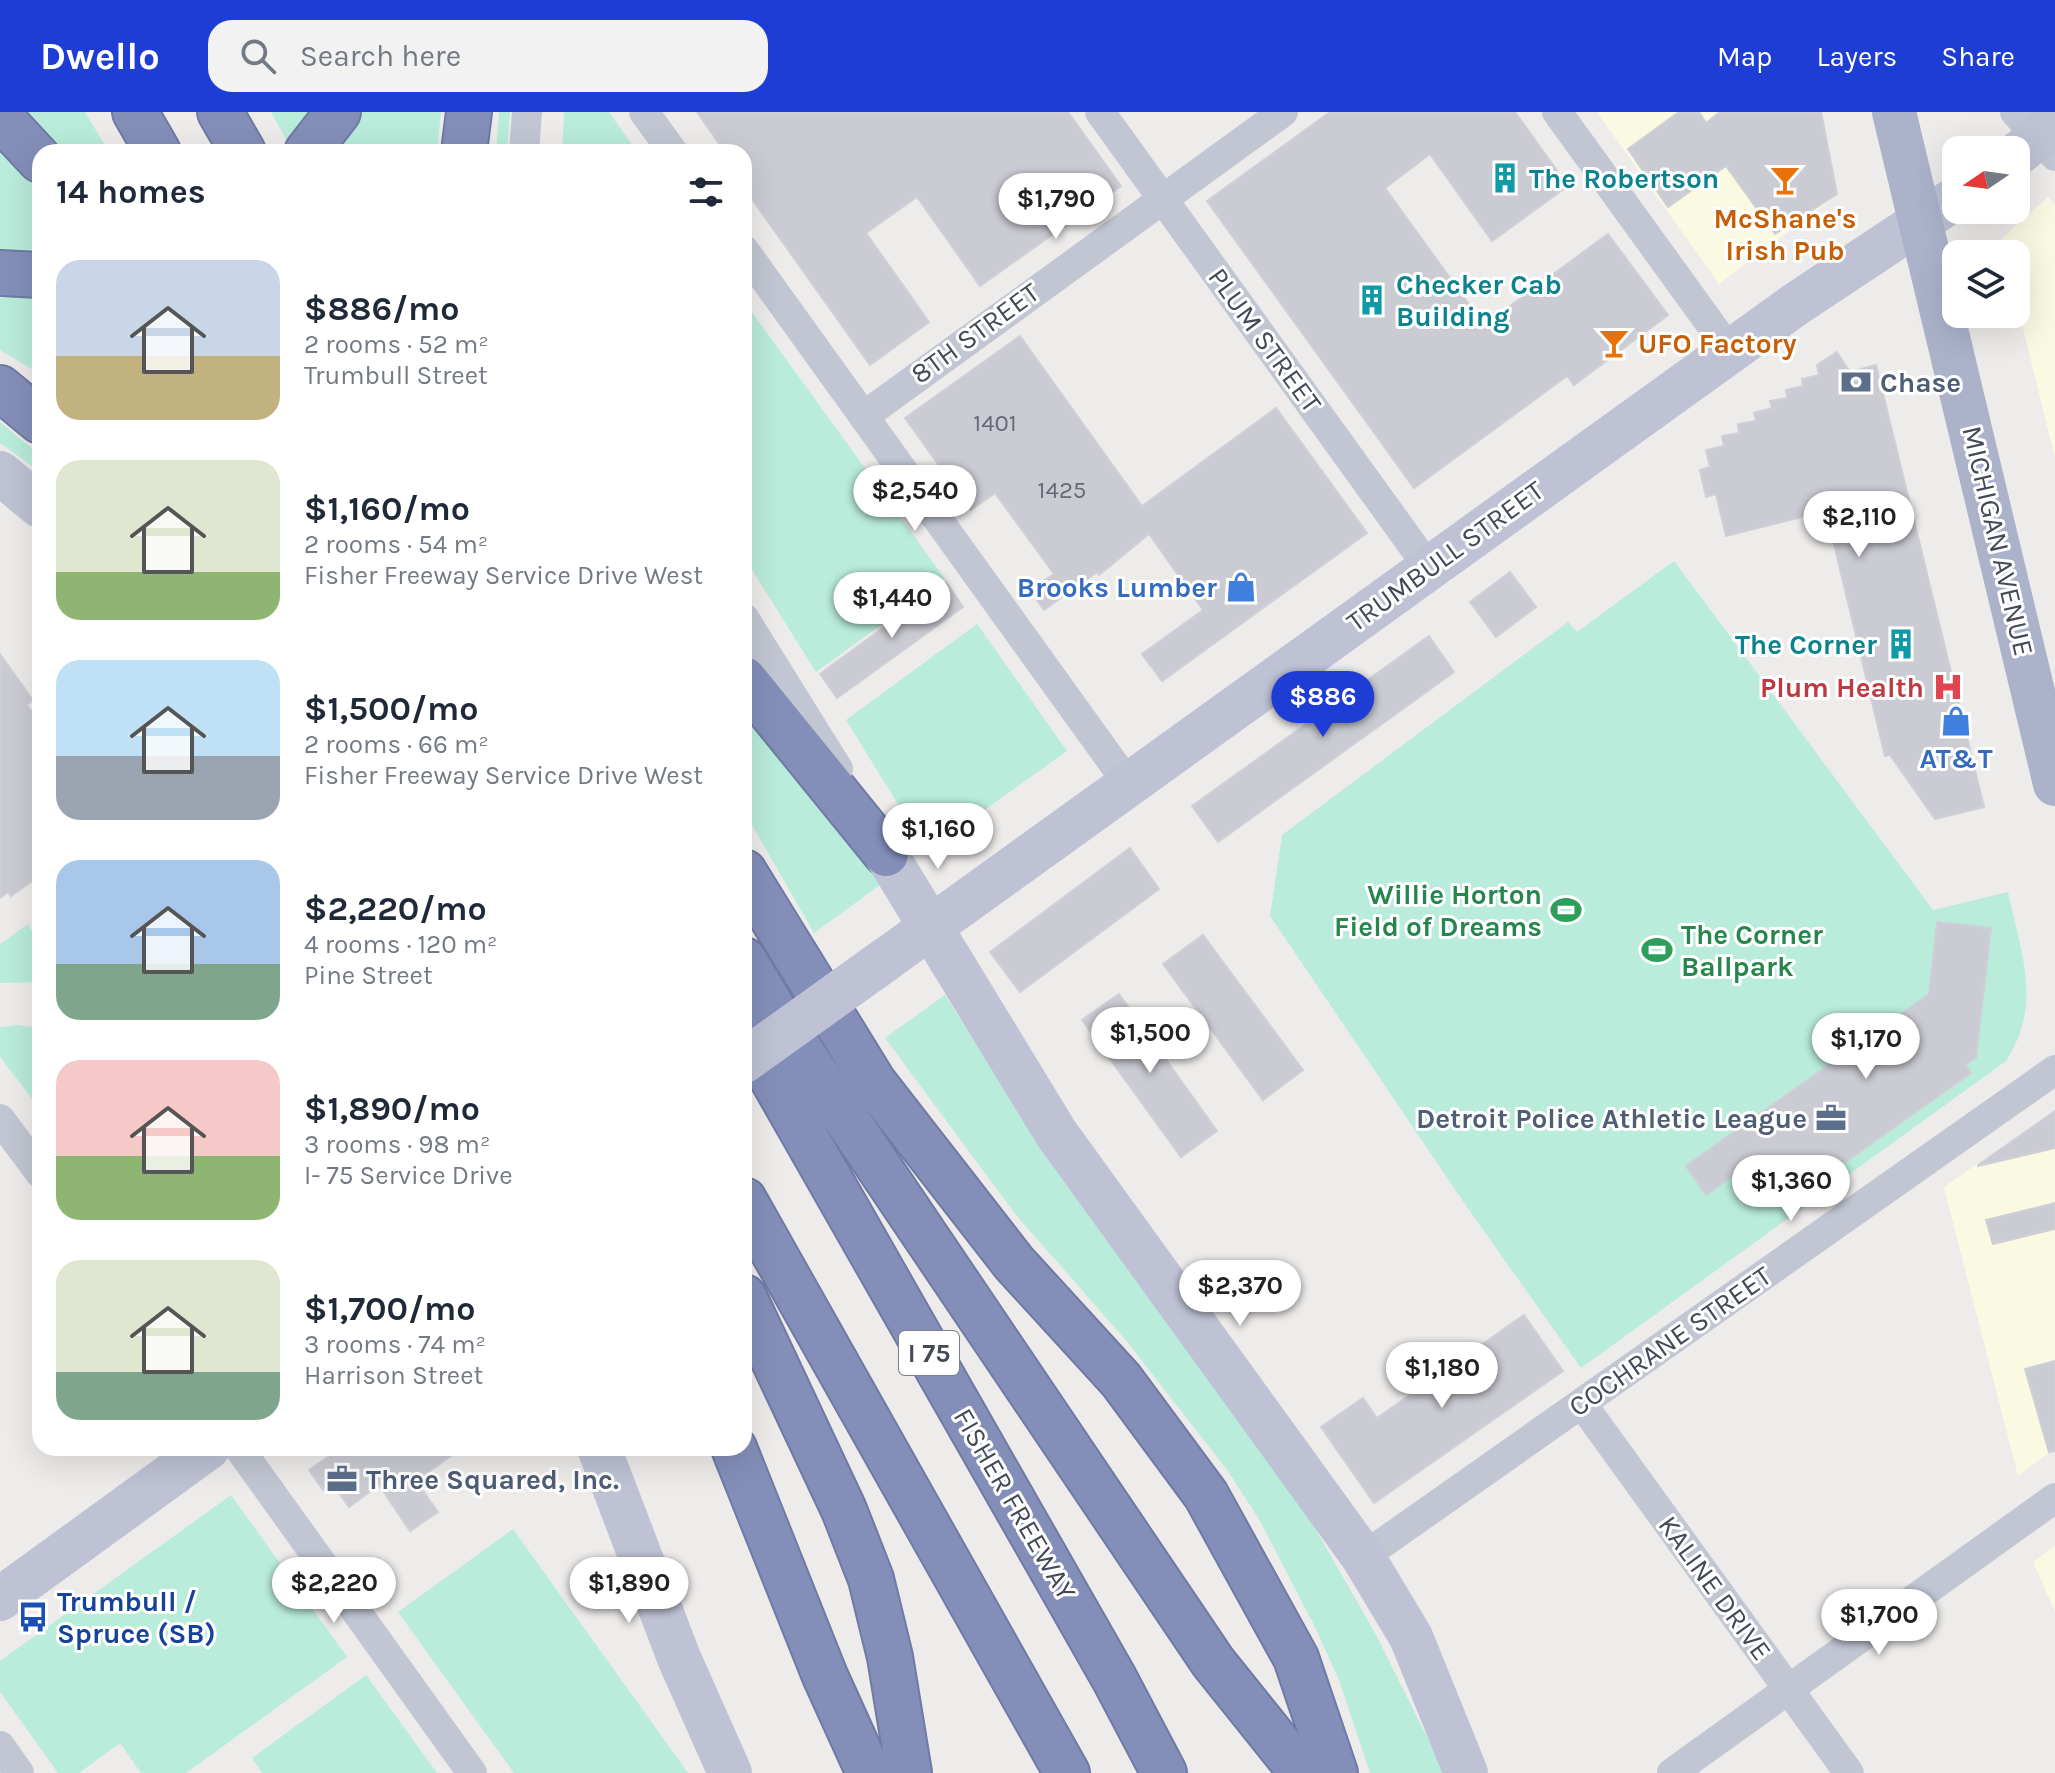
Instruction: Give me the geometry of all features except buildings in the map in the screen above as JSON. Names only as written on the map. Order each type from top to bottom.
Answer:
[{"type":"highway","points":[[135,112],[153,144]]},
{"type":"highway","points":[[220,112],[238,144]]},
{"type":"highway","points":[[313,144],[338,112]]},
{"type":"highway","points":[[0,117],[32,151]]},
{"type":"highway","points":[[0,369],[32,383]]},
{"type":"highway","points":[[0,388],[32,414]]},
{"type":"highway","points":[[752,689],[886,854]]},
{"type":"highway","points":[[752,885],[848,1045],[908,1129],[1014,1263],[1121,1380],[1206,1495],[1258,1583],[1296,1658],[1335,1773]]},
{"type":"highway","points":[[752,973],[779,1019],[1213,1662],[1289,1758]]},
{"type":"highway","name":"FISHER FREEWAY","points":[[752,1043],[1114,1678],[1164,1773]]},
{"type":"highway","points":[[752,1214],[1067,1773]]},
{"type":"highway","points":[[752,1314],[844,1510],[871,1579],[890,1657],[909,1773]]},
{"type":"highway","points":[[737,1456],[825,1676],[869,1773]]},
{"type":"highway","points":[[1114,1678],[1180,1773]]},
{"type":"main road","name":"MICHIGAN AVENUE","points":[[1894,112],[2046,700],[2055,784]]},
{"type":"street","points":[[525,144],[527,112]]},
{"type":"street","points":[[644,112],[667,144]]},
{"type":"street","name":"PLUM STREET","points":[[1100,112],[1429,568]]},
{"type":"street","name":"8TH STREET","points":[[864,416],[1283,112]]},
{"type":"street","points":[[1557,112],[1730,351]]},
{"type":"street","name":"TRUMBULL STREET","points":[[752,1055],[1730,351],[1942,208]]},
{"type":"street","points":[[752,261],[1129,785]]},
{"type":"street","points":[[0,473],[32,499]]},
{"type":"street","points":[[752,631],[815,729],[886,854],[1056,1133],[1363,1557],[1411,1637],[1466,1773]]},
{"type":"street","name":"COCHRANE STREET","points":[[1363,1557],[2055,1070]]},
{"type":"street","points":[[0,1119],[32,1162]]},
{"type":"street","name":"KALINE DRIVE","points":[[1582,1404],[1849,1773]]},
{"type":"street","points":[[0,1599],[197,1456]]},
{"type":"street","points":[[245,1456],[472,1773]]},
{"type":"street","points":[[602,1456],[679,1658],[730,1773]]},
{"type":"street","points":[[1672,1773],[2055,1498]]},
{"type":"street","points":[[0,1746],[19,1773]]},
{"type":"shaded area","points":[[1597,112],[1821,112],[1838,194],[1719,284]]},
{"type":"shaded area","points":[[2048,197],[2055,205],[2055,458],[2023,328],[2030,328],[2030,240],[2001,239],[2018,224],[2030,224],[2030,213]]},
{"type":"shaded area","points":[[2055,1110],[2055,1448],[2018,1476],[1944,1187]]},
{"type":"shaded area","points":[[2055,1546],[2055,1612],[2033,1562]]},
{"type":"green space","points":[[28,112],[85,112],[104,144],[58,144]]},
{"type":"green space","points":[[271,112],[313,112],[288,143]]},
{"type":"green space","points":[[363,112],[441,112],[438,144],[340,144]]},
{"type":"green space","points":[[499,112],[510,112],[508,144],[497,144]]},
{"type":"green space","points":[[564,112],[609,112],[631,144],[562,144]]},
{"type":"green space","points":[[0,136],[32,170],[32,252],[0,254]]},
{"type":"green space","points":[[32,296],[32,369],[0,350],[0,298]]},
{"type":"green space","points":[[752,312],[945,579],[816,672],[752,570]]},
{"type":"green space","points":[[0,422],[32,448],[32,466],[0,443]]},
{"type":"green space","name":"The Corner Ballpark","points":[[1674,561],[1933,910],[2008,892],[2026,978],[2024,1019],[2006,1061],[1581,1368],[1467,1207],[1270,916],[1282,835],[1568,622],[1577,632]]},
{"type":"green space","points":[[977,624],[1067,751],[927,851],[846,720]]},
{"type":"green space","points":[[752,715],[859,850],[880,885],[814,933],[752,825]]},
{"type":"green space","points":[[28,924],[32,931],[32,982],[0,983],[0,944]]},
{"type":"green space","points":[[945,995],[1019,1111],[1285,1476],[1374,1631],[1445,1773],[1370,1773],[1339,1680],[1315,1627],[1260,1521],[1228,1471],[1124,1338],[1016,1215],[885,1038]]},
{"type":"green space","points":[[0,1027],[32,1027],[32,1099],[0,1057]]},
{"type":"green space","points":[[231,1495],[347,1657],[186,1773],[141,1773],[120,1743],[79,1773],[58,1773],[0,1692],[0,1661]]},
{"type":"green space","points":[[513,1529],[688,1773],[514,1773],[398,1612]]},
{"type":"green space","points":[[366,1675],[437,1773],[262,1773],[252,1758]]},
{"type":"place","name":"The Robertson","points":[[1505,178]]},
{"type":"place","name":"McShane's Irish Pub","points":[[1785,180]]},
{"type":"place","name":"Checker Cab Building","points":[[1372,300]]},
{"type":"place","name":"UFO Factory","points":[[1614,343]]},
{"type":"place","name":"Chase","points":[[1856,382]]},
{"type":"place","name":"Brooks Lumber","points":[[1241,587]]},
{"type":"place","name":"The Corner","points":[[1901,644]]},
{"type":"place","name":"Plum Health","points":[[1948,687]]},
{"type":"place","name":"AT&T","points":[[1956,721]]},
{"type":"place","name":"Willie Horton Field of Dreams","points":[[1566,910]]},
{"type":"place","name":"The Corner Ballpark","points":[[1657,950]]},
{"type":"place","name":"Detroit Police Athletic League","points":[[1831,1118]]},
{"type":"place","name":"Three Squared, Inc.","points":[[342,1479]]},
{"type":"place","name":"Trumbull / Spruce (SB)","points":[[33,1617]]}]
